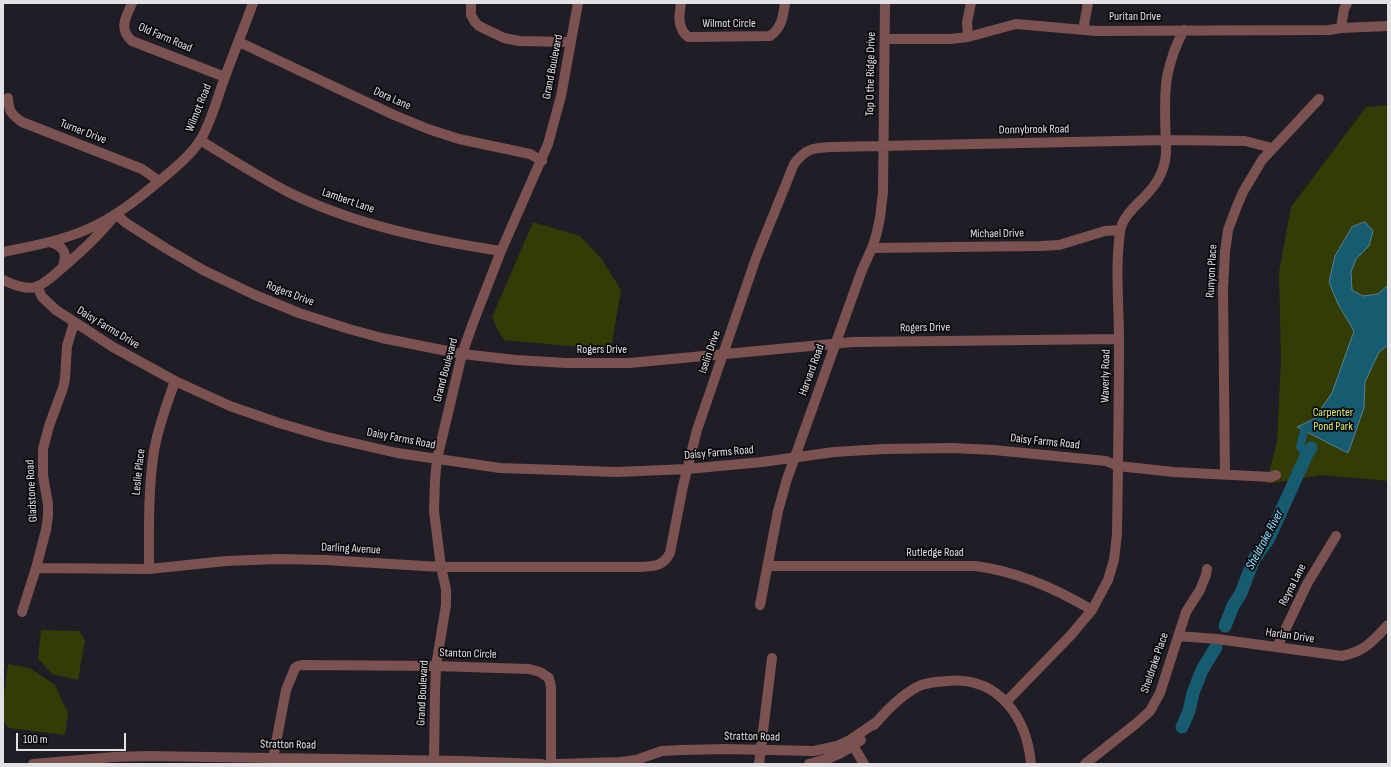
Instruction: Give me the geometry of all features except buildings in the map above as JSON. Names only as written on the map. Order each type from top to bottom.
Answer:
[{"type":"street","name":"Old Farm Road","points":[[132,3],[125,20],[124,27],[127,35],[132,41],[225,77]]},
{"type":"street","name":"Wilmot Road","points":[[3,253],[50,242],[89,229],[116,214],[159,182],[177,166],[200,140],[213,112],[253,3]]},
{"type":"street","points":[[471,3],[470,15],[475,22],[479,26],[504,38],[519,41],[571,42]]},
{"type":"street","name":"Grand Boulevard","points":[[434,760],[436,666],[446,605],[446,589],[441,568],[434,511],[434,480],[437,459],[462,354],[485,289],[542,161],[548,144],[561,96],[578,3]]},
{"type":"street","name":"Wilmot Circle","points":[[682,3],[679,16],[681,29],[688,37],[770,36],[778,30],[785,3]]},
{"type":"street","name":"Top O the Ridge Drive","points":[[884,145],[883,78],[885,3]]},
{"type":"street","points":[[968,37],[967,22],[970,3]]},
{"type":"street","points":[[1083,30],[1088,3]]},
{"type":"street","points":[[1341,28],[1344,9],[1347,3]]},
{"type":"street","name":"Puritan Drive","points":[[885,39],[950,39],[968,37],[1016,24],[1083,30],[1329,30],[1388,26]]},
{"type":"street","name":"Waverly Road","points":[[1006,702],[1071,635],[1092,610],[1108,580],[1114,560],[1117,534],[1119,339],[1118,282],[1120,230],[1128,215],[1159,179],[1165,163],[1167,77],[1173,56],[1184,30]]},
{"type":"street","name":"Dora Lane","points":[[239,42],[394,115],[428,129],[459,139],[530,154],[542,161]]},
{"type":"street","name":"Turner Drive","points":[[8,98],[9,109],[12,115],[22,122],[142,169],[159,182]]},
{"type":"street","name":"Runyon Place","points":[[1225,475],[1223,289],[1228,230],[1237,206],[1262,160],[1319,99]]},
{"type":"street","name":"Lambert Lane","points":[[200,140],[271,183],[322,207],[370,223],[415,235],[501,251]]},
{"type":"street","name":"Donnybrook Road","points":[[799,158],[804,152],[815,148],[884,145],[1166,140],[1245,141],[1272,148]]},
{"type":"street","name":"Harvard Road","points":[[760,605],[778,511],[787,479],[862,270],[872,248],[880,218],[883,192],[884,145]]},
{"type":"street","name":"Iselin Drive","points":[[664,562],[670,553],[683,486],[697,430],[756,258],[794,164],[799,158]]},
{"type":"street","name":"Wilmot Road","points":[[37,286],[49,279],[100,235],[116,214]]},
{"type":"street","name":"Rogers Drive","points":[[116,214],[126,223],[203,270],[299,313],[376,336],[462,354],[516,360],[566,363],[629,363],[853,342],[1119,339]]},
{"type":"street","name":"Michael Drive","points":[[872,248],[1040,246],[1059,244],[1105,231],[1120,230]]},
{"type":"street","points":[[50,242],[61,247],[64,251],[65,257],[62,268]]},
{"type":"street","points":[[3,280],[26,287],[37,286]]},
{"type":"street","name":"Daisy Farms Drive","points":[[37,286],[46,302],[74,323],[113,347],[175,381]]},
{"type":"street","name":"Gladstone Road","points":[[22,612],[46,530],[48,504],[43,476],[43,444],[63,388],[67,346],[74,323]]},
{"type":"street","name":"Daisy Farms Road","points":[[175,381],[230,406],[303,431],[397,453],[500,468],[617,472],[688,469],[762,462],[834,452],[884,449],[953,448],[1026,452],[1106,461],[1118,466],[1174,472],[1271,477],[1276,475]]},
{"type":"street","name":"Leslie Place","points":[[149,570],[149,512],[154,450],[164,412],[175,381]]},
{"type":"street","name":"Reyna Lane","points":[[1277,647],[1306,584],[1336,536]]},
{"type":"street","name":"Darling Avenue","points":[[36,568],[149,570],[226,561],[278,559],[325,560],[441,568],[639,567],[658,565],[664,562]]},
{"type":"street","name":"Rutledge Road","points":[[768,566],[969,566],[991,568],[1019,575],[1048,587],[1092,610]]},
{"type":"street","name":"Sheldrake Place","points":[[1085,764],[1150,711],[1160,693],[1186,612],[1200,590],[1207,569]]},
{"type":"street","name":"Harlan Drive","points":[[1178,636],[1217,639],[1342,656],[1354,653],[1366,647],[1388,625]]},
{"type":"street","points":[[759,764],[772,658]]},
{"type":"street","name":"Stanton Circle","points":[[272,761],[286,690],[292,672],[298,666],[436,666],[529,669],[540,672],[549,678],[552,688],[551,764]]},
{"type":"street","name":"Stratton Road","points":[[809,764],[826,760],[852,743],[878,721],[902,696],[918,686],[931,682],[951,680],[975,683],[987,688],[1006,702],[1016,713],[1024,729],[1029,743],[1031,764]]},
{"type":"street","points":[[852,743],[864,764]]},
{"type":"street","name":"Stratton Road","points":[[557,764],[622,763],[644,760],[662,751],[726,749],[814,751],[852,743]]},
{"type":"street","name":"Stratton Road","points":[[33,764],[129,756],[272,761],[434,760],[542,764]]},
{"type":"green space","name":"Carpenter Pond Park","points":[[1388,105],[1388,481],[1323,475],[1266,484],[1277,442],[1281,361],[1279,272],[1291,207],[1366,107]]},
{"type":"green space","points":[[533,222],[580,236],[601,258],[621,290],[611,350],[504,340],[496,327],[492,317]]},
{"type":"green space","points":[[41,630],[79,631],[85,640],[78,680],[52,674],[38,658]]},
{"type":"green space","points":[[8,664],[30,668],[55,685],[68,713],[65,735],[9,728],[3,721],[3,700]]},
{"type":"water","points":[[1365,222],[1373,231],[1369,246],[1356,259],[1351,272],[1352,290],[1363,296],[1378,294],[1388,285],[1388,345],[1379,352],[1365,382],[1364,408],[1348,453],[1297,427],[1314,419],[1332,393],[1354,331],[1338,304],[1329,282],[1335,256],[1352,227]]},
{"type":"waterway","name":"Sheldrake River","points":[[1304,431],[1300,447],[1307,454]]},
{"type":"waterway","name":"Sheldrake River","points":[[1225,626],[1233,606],[1241,593],[1254,559],[1268,540],[1311,448]]},
{"type":"waterway","name":"Sheldrake River","points":[[1182,727],[1189,711],[1193,693],[1202,670],[1216,647]]}]
